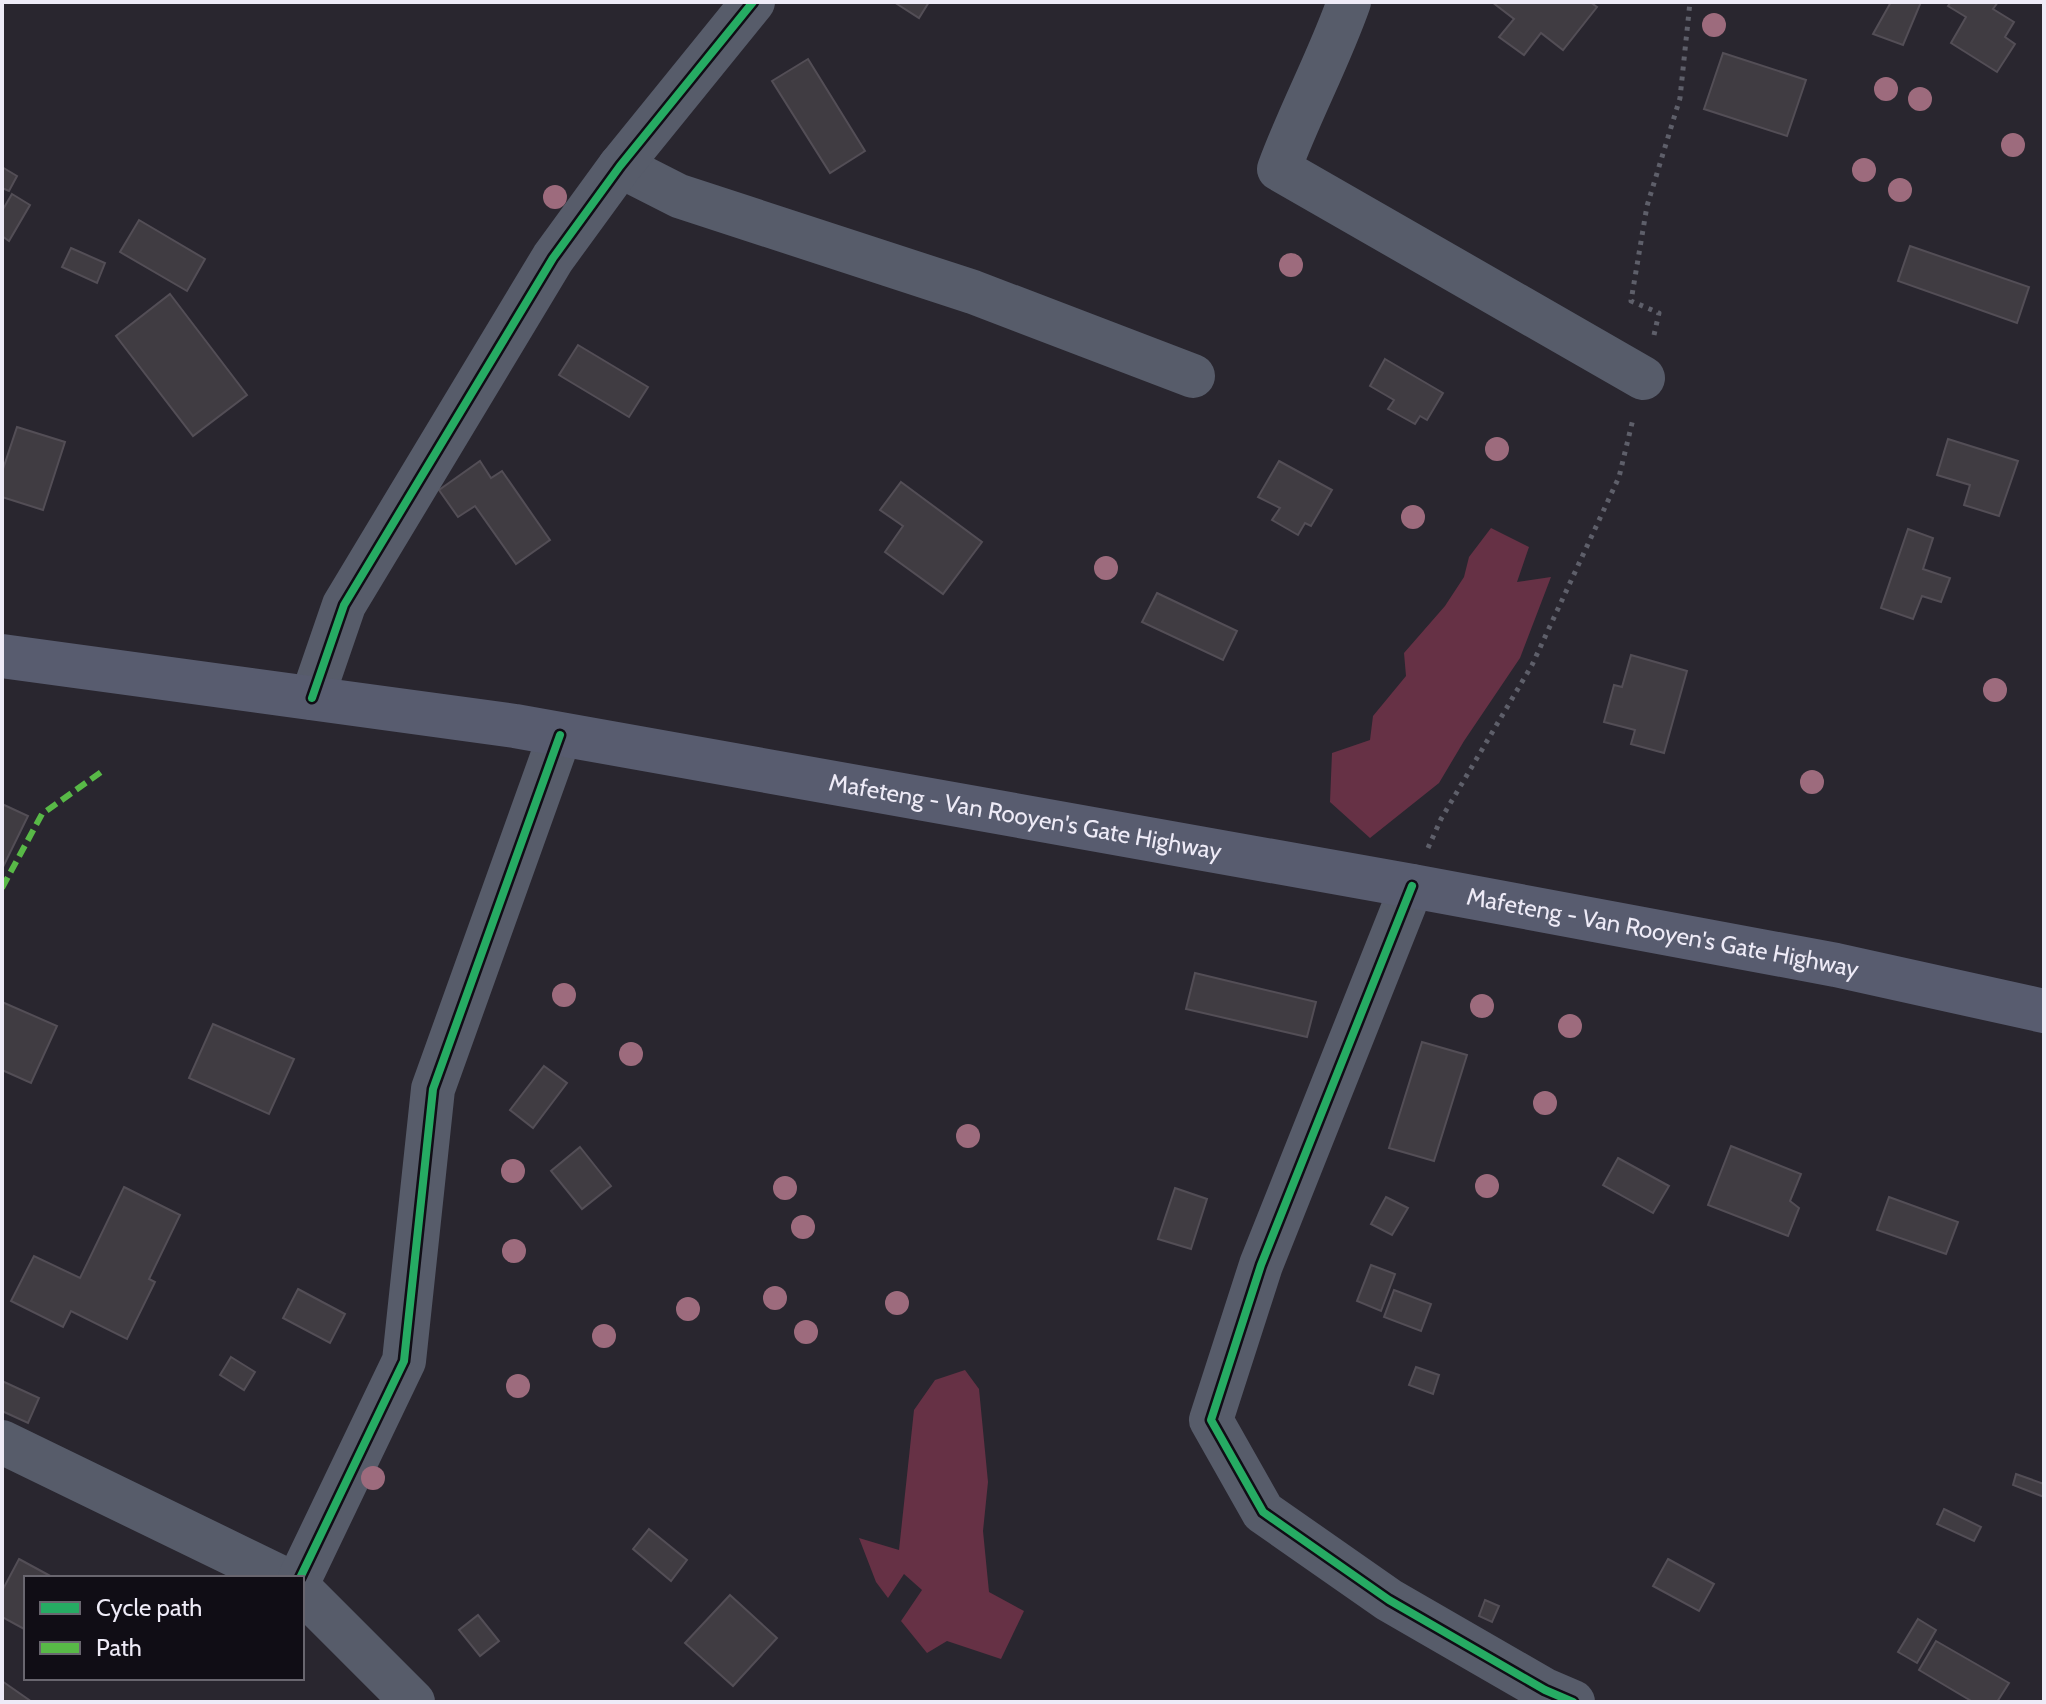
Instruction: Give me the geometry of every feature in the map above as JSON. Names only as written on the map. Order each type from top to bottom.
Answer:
[{"type":"main road","name":"Mafeteng - Van Rooyen's Gate Highway","points":[[2,656],[515,726],[1836,965],[2044,1011]]},
{"type":"street","points":[[1349,2],[1279,169],[1643,378]]},
{"type":"street","points":[[312,698],[344,605],[553,258],[620,166],[747,4]]},
{"type":"street","points":[[620,166],[679,196],[973,292],[1193,376]]},
{"type":"street","points":[[301,1576],[404,1361],[433,1089],[560,735]]},
{"type":"street","points":[[1412,886],[1261,1265],[1211,1420],[1263,1512],[1389,1600],[1545,1690],[1573,1702]]},
{"type":"street","points":[[2,1442],[278,1576]]},
{"type":"street","points":[[304,1593],[413,1702]]},
{"type":"path","points":[[1412,886],[1441,819],[1532,665],[1619,477],[1659,313],[1631,301],[1647,206],[1680,98],[1690,2]]},
{"type":"shaded area","points":[[1491,528],[1529,547],[1517,582],[1551,577],[1520,658],[1439,783],[1370,838],[1330,802],[1332,753],[1370,740],[1373,716],[1406,676],[1404,653],[1445,606],[1464,577],[1469,557]]},
{"type":"shaded area","points":[[965,1370],[979,1389],[988,1482],[983,1531],[989,1592],[1024,1611],[1001,1659],[947,1641],[927,1653],[901,1621],[922,1590],[904,1574],[888,1598],[876,1582],[859,1538],[899,1550],[914,1410],[935,1380]]},
{"type":"building","points":[[894,2],[929,2],[919,18]]},
{"type":"building","points":[[1492,2],[1590,2],[1597,7],[1563,50],[1541,33],[1524,55],[1499,37],[1514,19]]},
{"type":"building","points":[[1891,2],[1921,2],[1903,45],[1873,34]]},
{"type":"building","points":[[1951,2],[1998,2],[1993,9],[2014,22],[2005,37],[2015,44],[1997,72],[1951,43],[1966,17],[1948,6]]},
{"type":"building","points":[[1723,53],[1806,80],[1787,136],[1704,109]]},
{"type":"building","points":[[808,59],[865,151],[830,173],[772,81]]},
{"type":"building","points":[[2,167],[17,176],[9,191],[2,188]]},
{"type":"building","points":[[12,194],[30,205],[9,241],[2,236],[2,211]]},
{"type":"building","points":[[139,220],[205,259],[187,291],[120,252]]},
{"type":"building","points":[[1910,246],[2029,287],[2017,323],[1898,281]]},
{"type":"building","points":[[71,248],[105,263],[97,283],[62,267]]},
{"type":"building","points":[[170,294],[247,395],[193,436],[116,336]]},
{"type":"building","points":[[578,345],[648,387],[629,417],[559,375]]},
{"type":"building","points":[[1385,359],[1443,393],[1427,420],[1420,416],[1415,424],[1388,409],[1394,400],[1370,386]]},
{"type":"building","points":[[17,427],[65,442],[43,510],[2,497],[2,472]]},
{"type":"building","points":[[1948,439],[2018,461],[1999,516],[1964,505],[1970,485],[1937,475]]},
{"type":"building","points":[[480,461],[491,478],[502,471],[550,540],[516,564],[475,506],[458,517],[439,490]]},
{"type":"building","points":[[1279,461],[1332,490],[1311,526],[1305,523],[1298,535],[1272,520],[1280,508],[1258,497]]},
{"type":"building","points":[[901,482],[982,542],[943,594],[885,552],[903,526],[880,510]]},
{"type":"building","points":[[1908,529],[1933,538],[1923,569],[1950,578],[1941,602],[1922,596],[1913,619],[1881,608]]},
{"type":"building","points":[[1157,593],[1237,631],[1223,660],[1142,622]]},
{"type":"building","points":[[1631,655],[1687,671],[1664,753],[1631,744],[1635,730],[1604,722],[1614,685],[1622,687]]},
{"type":"building","points":[[2,804],[28,816],[2,869]]},
{"type":"building","points":[[1195,973],[1316,1002],[1307,1037],[1186,1009]]},
{"type":"building","points":[[2,1002],[57,1026],[31,1083],[2,1070]]},
{"type":"building","points":[[213,1024],[294,1059],[269,1114],[189,1078]]},
{"type":"building","points":[[1422,1042],[1467,1055],[1434,1161],[1389,1148]]},
{"type":"building","points":[[544,1066],[567,1083],[533,1128],[510,1110]]},
{"type":"building","points":[[1731,1146],[1801,1174],[1790,1201],[1799,1208],[1788,1236],[1708,1205]]},
{"type":"building","points":[[580,1147],[611,1186],[582,1209],[551,1171]]},
{"type":"building","points":[[1618,1158],[1669,1186],[1653,1213],[1603,1185]]},
{"type":"building","points":[[124,1187],[180,1215],[149,1279],[155,1282],[127,1339],[71,1311],[63,1327],[11,1301],[34,1256],[80,1278]]},
{"type":"building","points":[[1175,1188],[1207,1199],[1191,1249],[1158,1239]]},
{"type":"building","points":[[1386,1197],[1408,1208],[1392,1235],[1371,1224]]},
{"type":"building","points":[[1889,1197],[1958,1222],[1946,1254],[1877,1230]]},
{"type":"building","points":[[1371,1265],[1395,1274],[1381,1311],[1357,1301]]},
{"type":"building","points":[[298,1289],[345,1314],[330,1343],[283,1318]]},
{"type":"building","points":[[1394,1290],[1431,1304],[1421,1331],[1384,1317]]},
{"type":"building","points":[[231,1357],[255,1372],[244,1390],[220,1375]]},
{"type":"building","points":[[1416,1367],[1439,1375],[1433,1394],[1409,1385]]},
{"type":"building","points":[[2,1381],[39,1398],[28,1423],[2,1411]]},
{"type":"building","points":[[2016,1474],[2044,1484],[2044,1497],[2013,1485]]},
{"type":"building","points":[[1944,1509],[1981,1527],[1974,1541],[1937,1524]]},
{"type":"building","points":[[649,1529],[687,1560],[671,1581],[633,1549]]},
{"type":"building","points":[[19,1559],[50,1576],[24,1576],[24,1629],[2,1617],[2,1591]]},
{"type":"building","points":[[1668,1559],[1714,1584],[1699,1611],[1653,1586]]},
{"type":"building","points":[[730,1595],[777,1638],[733,1686],[685,1643]]},
{"type":"building","points":[[1485,1600],[1499,1606],[1492,1622],[1479,1616]]},
{"type":"building","points":[[478,1615],[499,1641],[480,1656],[459,1630]]},
{"type":"building","points":[[1918,1619],[1936,1630],[1917,1663],[1898,1652]]},
{"type":"building","points":[[1936,1641],[2009,1683],[1997,1702],[1973,1702],[1919,1670]]},
{"type":"building","points":[[2,1681],[32,1702],[2,1702]]},
{"type":"marked path","points":[[2,888],[42,814],[104,770]]},
{"type":"cycle path","points":[[312,698],[344,605],[553,258],[620,166],[753,2]]},
{"type":"cycle path","points":[[301,1576],[404,1361],[433,1089],[560,735]]},
{"type":"cycle path","points":[[1412,886],[1261,1265],[1211,1420],[1263,1512],[1389,1600],[1545,1690],[1573,1702]]}]
